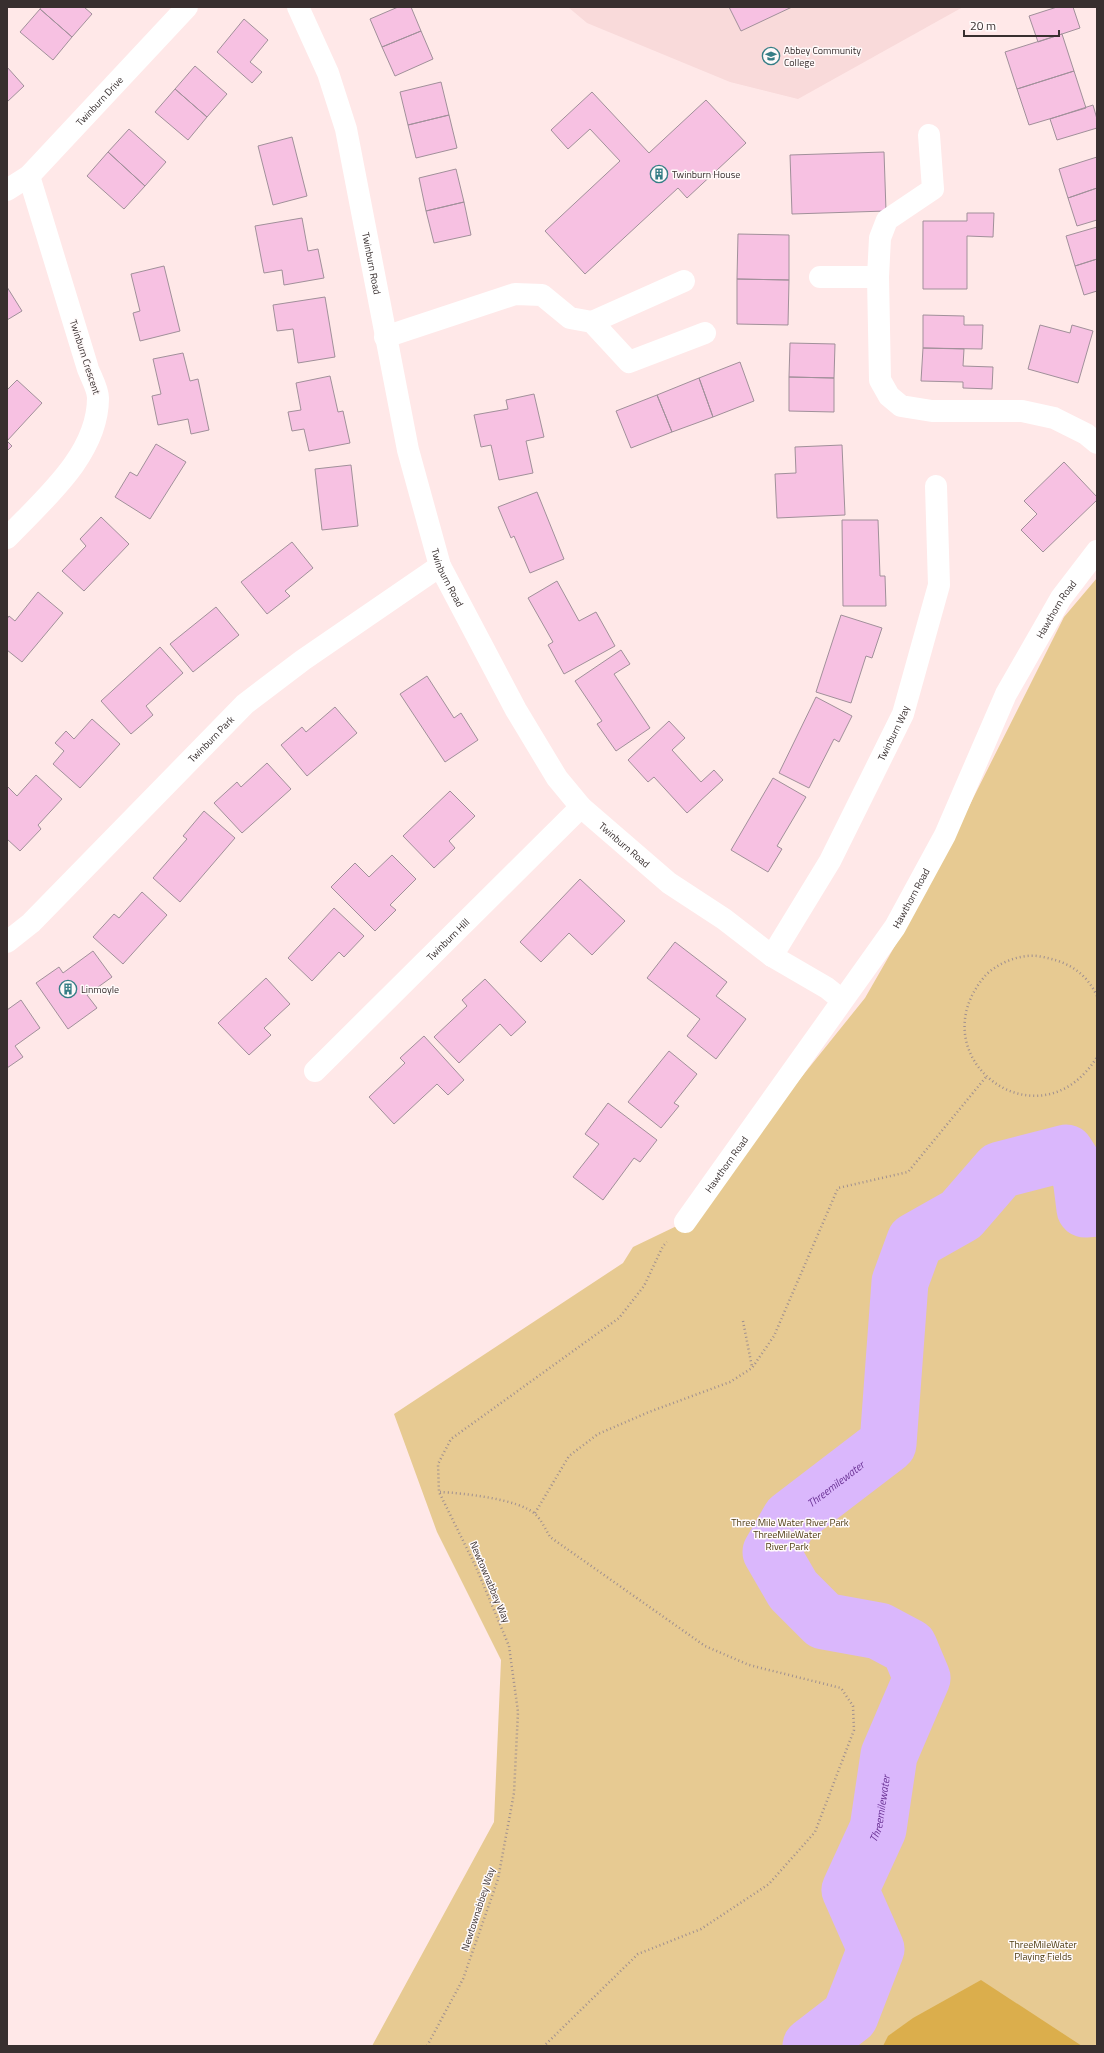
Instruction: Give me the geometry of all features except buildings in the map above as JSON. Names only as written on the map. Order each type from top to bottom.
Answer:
[{"type":"street","name":"Twinburn Drive","points":[[7,190],[29,176],[186,7]]},
{"type":"street","name":"Twinburn Road","points":[[298,7],[328,73],[346,128],[385,337],[408,450],[440,566],[539,751],[557,778],[581,807],[669,883],[724,919],[772,956],[827,988],[842,1000]]},
{"type":"street","points":[[929,135],[933,189],[887,220],[880,238],[878,276],[880,380],[890,396],[900,406],[932,410],[1022,411],[1054,418],[1086,434],[1097,443]]},
{"type":"street","name":"Twinburn Crescent","points":[[7,538],[76,463],[92,433],[98,397],[88,369],[29,176]]},
{"type":"street","points":[[820,277],[878,276]]},
{"type":"street","points":[[385,337],[515,294],[542,295],[570,318],[592,322],[684,281]]},
{"type":"street","points":[[592,322],[629,362],[706,333]]},
{"type":"street","name":"Twinburn Way","points":[[772,956],[830,861],[903,714],[939,585],[936,486]]},
{"type":"street","name":"Hawthorn Road","points":[[685,1222],[895,927],[945,834],[1006,694],[1060,598],[1097,551]]},
{"type":"street","name":"Twinburn Park","points":[[7,942],[31,923],[245,704],[303,660],[440,566]]},
{"type":"street","name":"Twinburn Hill","points":[[315,1071],[581,807]]},
{"type":"path","points":[[1097,996],[1093,986],[1077,969],[1056,959],[1032,955],[1010,960],[989,972],[974,990],[965,1012],[964,1035],[972,1058],[986,1077],[1004,1090],[1026,1096],[1049,1095],[1070,1087],[1088,1072],[1097,1057]]},
{"type":"path","points":[[535,1513],[569,1456],[598,1434],[649,1412],[730,1382],[752,1368],[774,1336],[838,1188],[908,1172],[986,1077]]},
{"type":"path","name":"Newtownabbey Way","points":[[427,2046],[463,1979],[498,1879],[514,1793],[518,1712],[509,1646],[476,1567],[439,1492],[438,1464],[451,1439],[619,1318],[644,1286],[663,1246],[685,1222]]},
{"type":"path","points":[[743,1321],[752,1368]]},
{"type":"path","points":[[439,1492],[469,1494],[517,1505],[535,1513],[550,1537],[705,1646],[749,1665],[841,1688],[853,1706],[854,1730],[815,1832],[769,1884],[701,1929],[638,1954],[544,2046]]},
{"type":"shaded area","name":"Abbey Community College","points":[[568,7],[963,7],[798,99],[730,82],[587,23]]},
{"type":"shaded area","points":[[981,1980],[1082,2046],[883,2046],[888,2036],[913,2018]]},
{"type":"green space","name":"ThreeMileWater River Park","points":[[1097,578],[1097,2046],[372,2046],[494,1822],[501,1660],[437,1532],[394,1414],[623,1263],[633,1247],[685,1222],[865,998],[927,890],[1064,617]]},
{"type":"waterway","name":"Threemilewater","points":[[811,2046],[850,2016],[876,1949],[850,1890],[878,1829],[889,1755],[922,1678],[909,1647],[879,1631],[824,1621],[793,1590],[771,1552],[790,1519],[888,1444],[900,1282],[915,1241],[961,1215],[1000,1170],[1066,1153],[1081,1177],[1085,1209],[1097,1208]]},
{"type":"place","name":"Abbey Community College","points":[[771,56]]},
{"type":"place","name":"Twinburn House","points":[[659,174]]},
{"type":"place","name":"Linmoyle","points":[[68,989]]},
{"type":"park label","name":"Three Mile Water River Park","points":[[790,1522]]},
{"type":"park label","name":"ThreeMileWater Playing Fields","points":[[1043,1950]]}]
